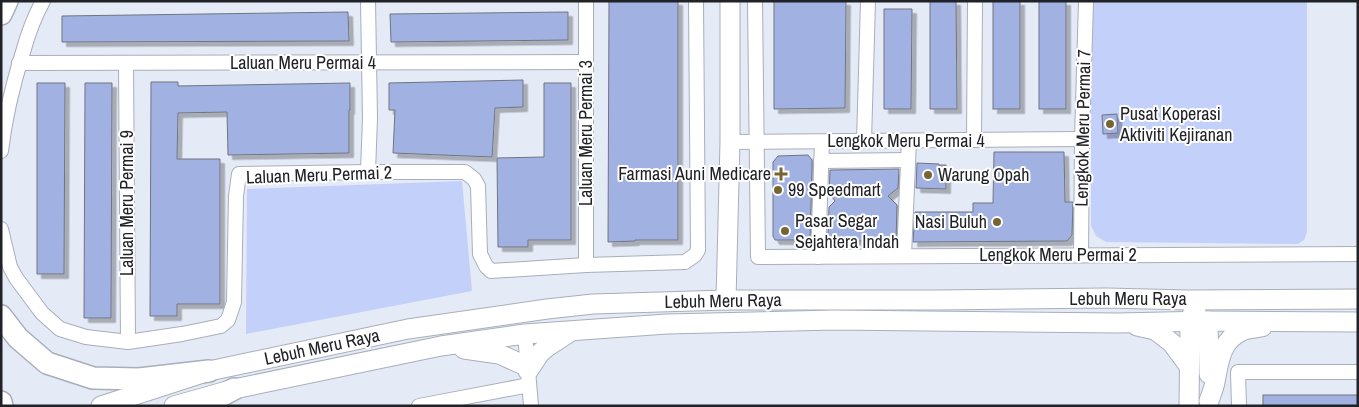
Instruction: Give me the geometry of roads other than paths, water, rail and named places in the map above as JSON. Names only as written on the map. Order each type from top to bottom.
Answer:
[{"type":"main road","points":[[1,14],[7,1]]},
{"type":"main road","points":[[726,300],[730,142],[730,1]]},
{"type":"main road","points":[[1106,298],[1172,304],[1191,308],[1199,317],[1209,403]]},
{"type":"main road","points":[[1190,406],[1189,366],[1199,317],[1218,305],[1261,299]]},
{"type":"main road","name":"Lebuh Meru Raya","points":[[100,406],[209,371],[408,329],[593,304],[726,300],[1358,299]]},
{"type":"main road","points":[[1,316],[18,338],[47,362],[93,378],[139,379],[209,371]]},
{"type":"main road","name":"Lebuh Meru Raya","points":[[174,406],[234,389],[441,346],[525,334],[573,330],[667,324],[834,320],[1119,323],[1199,317],[1358,322]]},
{"type":"main road","points":[[1209,403],[1219,360],[1224,346],[1232,338],[1243,330],[1302,321]]},
{"type":"main road","points":[[1119,323],[1155,330],[1172,343],[1189,366]]},
{"type":"main road","points":[[441,346],[499,354],[528,374],[540,353],[547,346],[573,330]]},
{"type":"main road","points":[[202,406],[234,389]]},
{"type":"street","points":[[1,150],[8,107],[19,63],[31,27],[43,1]]},
{"type":"street","points":[[368,1],[370,118],[368,172]]},
{"type":"street","name":"Laluan Meru Permai 3","points":[[586,1],[586,265]]},
{"type":"street","name":"Laluan Meru Permai 2","points":[[1,229],[10,266],[16,278],[51,322],[60,329],[86,336],[128,342],[221,326],[228,320],[234,302],[236,196],[239,174],[465,172],[474,179],[479,189],[480,254],[491,272],[586,265],[685,262],[695,255],[698,250],[696,1]]},
{"type":"street","points":[[755,1],[756,142]]},
{"type":"street","points":[[864,141],[868,1]]},
{"type":"street","points":[[974,140],[975,1]]},
{"type":"street","name":"Lengkok Meru Permai 7","points":[[1081,255],[1086,1]]},
{"type":"street","name":"Laluan Meru Permai 4","points":[[19,63],[586,62]]},
{"type":"street","name":"Laluan Meru Permai 9","points":[[126,63],[128,342]]},
{"type":"street","name":"Lengkok Meru Permai 4","points":[[730,142],[1082,139]]},
{"type":"street","points":[[904,256],[909,141]]},
{"type":"street","name":"Lengkok Meru Permai 2","points":[[756,142],[758,257],[1358,254]]},
{"type":"street","points":[[818,257],[822,142]]},
{"type":"street","points":[[821,161],[908,160]]},
{"type":"street","points":[[525,334],[531,406]]},
{"type":"street","points":[[1239,406],[1238,372],[1358,372]]},
{"type":"street","points":[[419,406],[528,374]]},
{"type":"place","name":"Pusat Koperasi Aktiviti Kejiranan","points":[[1110,124]]},
{"type":"place","name":"Farmasi Auni Medicare","points":[[781,174]]},
{"type":"place","name":"Warung Opah","points":[[928,175]]},
{"type":"place","name":"99 Speedmart","points":[[778,190]]},
{"type":"place","name":"Nasi Buluh","points":[[997,222]]},
{"type":"place","name":"Pasar Segar Sejahtera Indah","points":[[785,231]]}]
